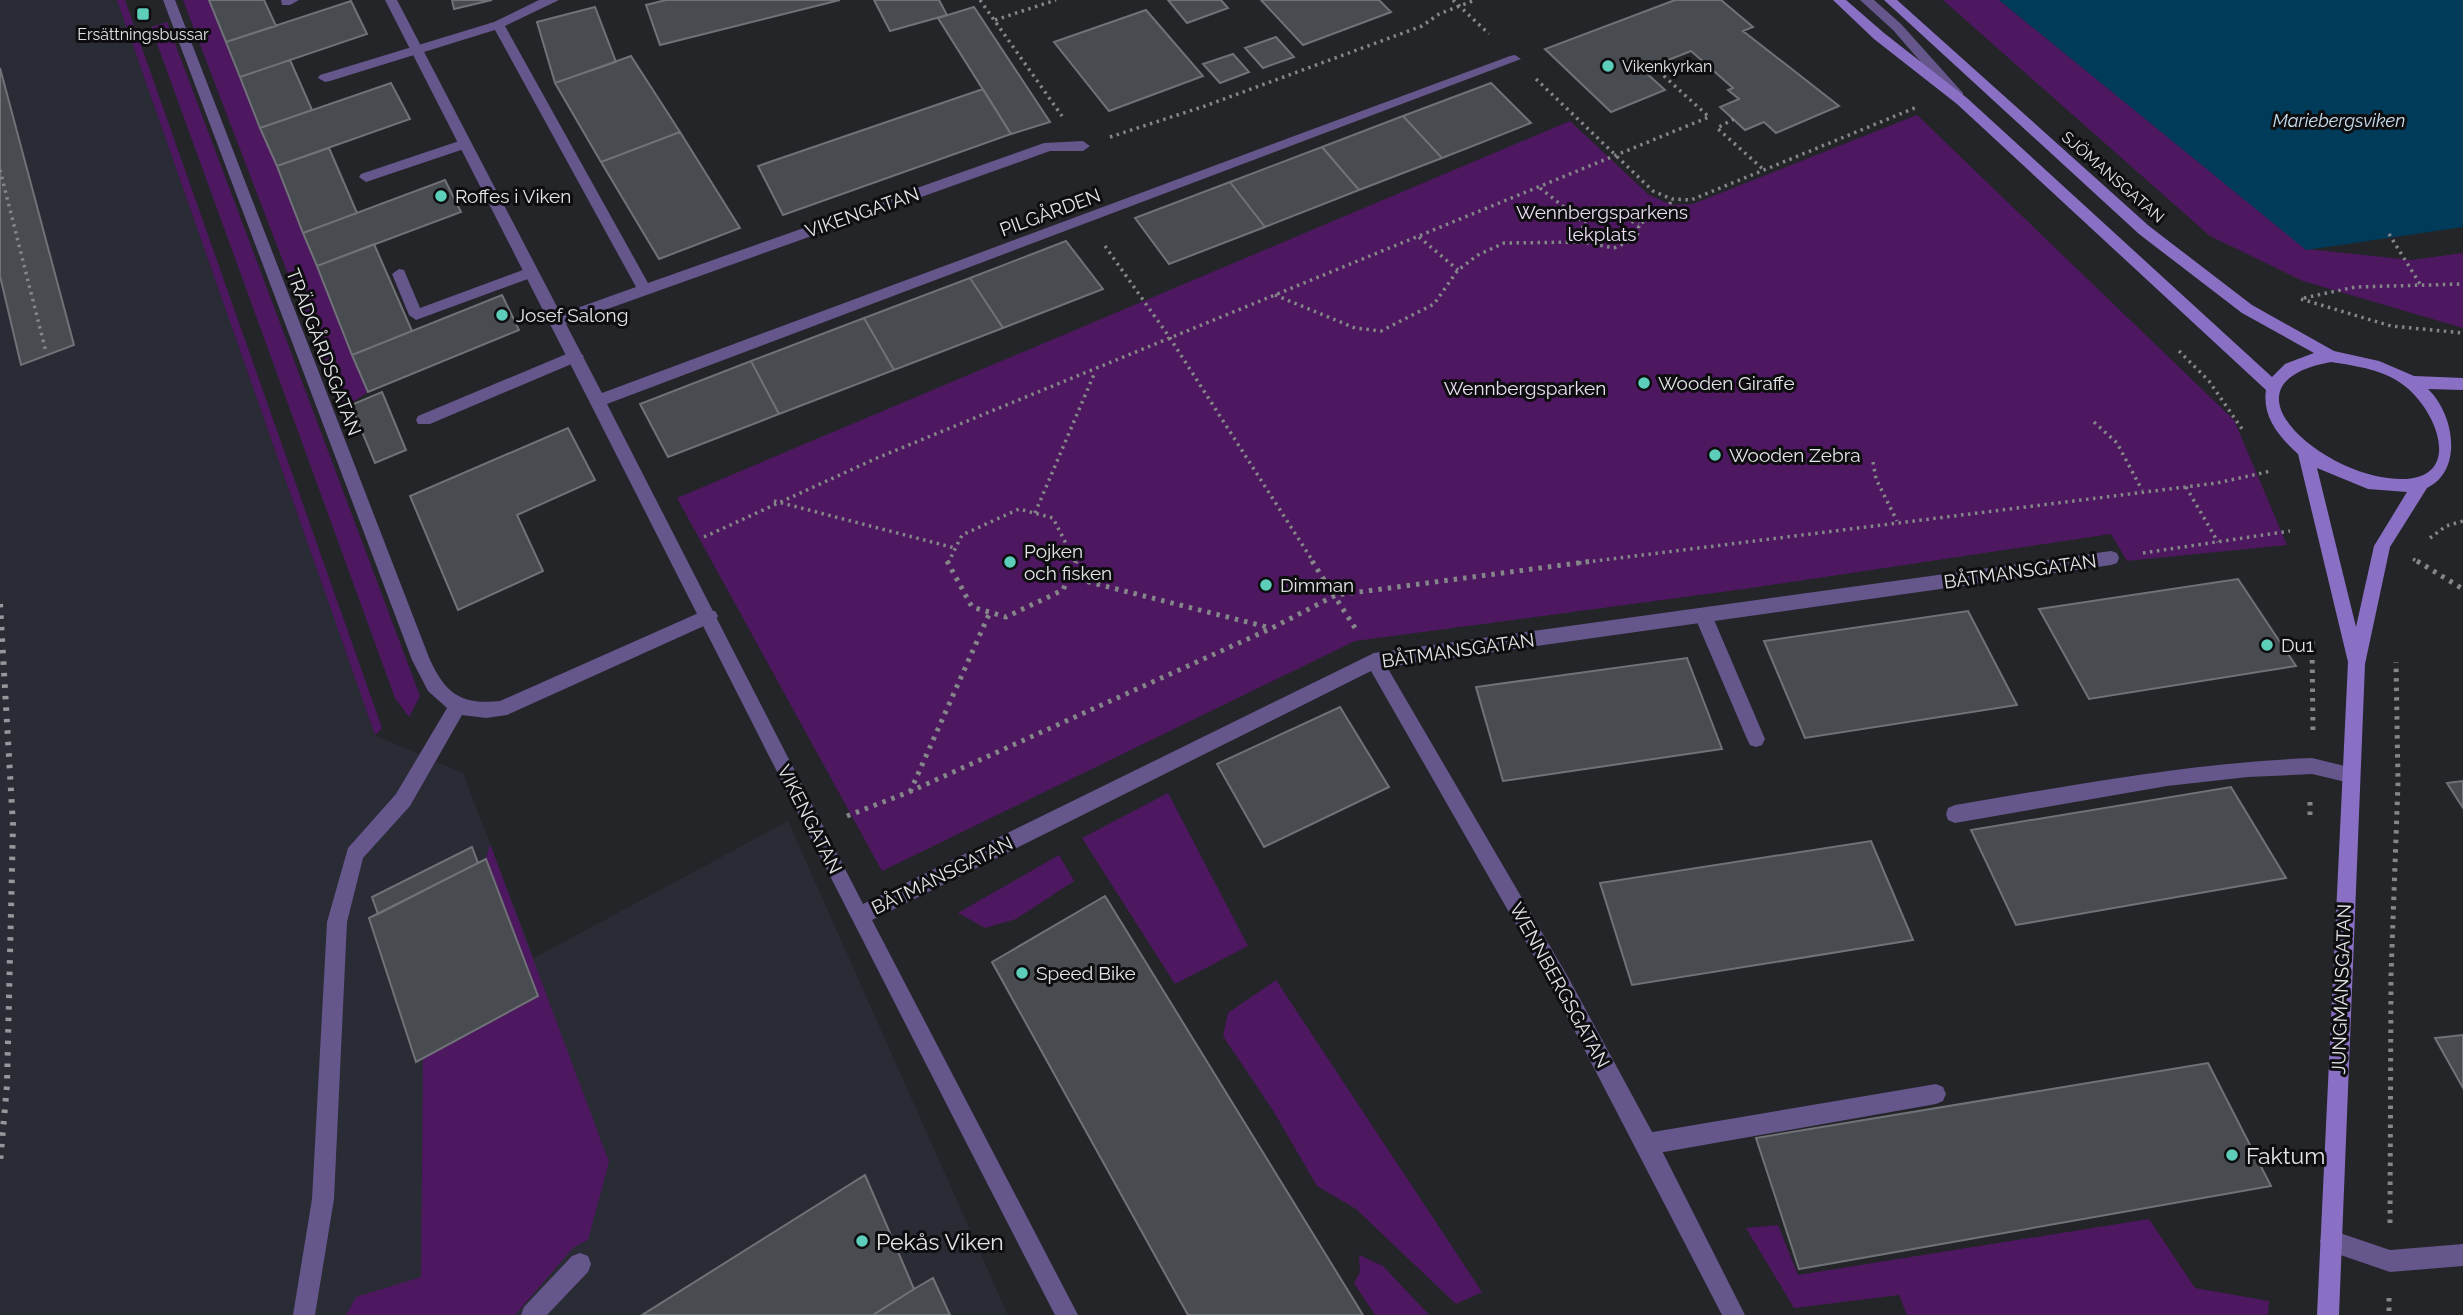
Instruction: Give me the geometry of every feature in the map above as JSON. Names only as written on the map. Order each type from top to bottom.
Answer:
[{"type":"street","name":"TRÄDGÅRDSGATAN","points":[[169,0],[421,660],[435,686],[457,708]]},
{"type":"street","name":"VIKENGATAN","points":[[391,0],[709,616],[814,829],[1068,1315]]},
{"type":"street","points":[[325,78],[498,25],[536,5],[553,0]]},
{"type":"street","points":[[1839,0],[1879,36],[1962,101],[2273,387]]},
{"type":"street","points":[[1866,0],[1897,27],[1962,101]]},
{"type":"street","name":"SJÖMANSGATAN","points":[[1890,0],[2144,230],[2247,309],[2331,356]]},
{"type":"street","points":[[498,25],[644,288]]},
{"type":"street","name":"PILGÅRDEN","points":[[598,401],[1515,59]]},
{"type":"street","points":[[366,177],[465,144]]},
{"type":"street","name":"VIKENGATAN","points":[[557,321],[1049,146],[1083,146]]},
{"type":"street","points":[[399,274],[416,315],[531,272]]},
{"type":"street","points":[[424,420],[576,356]]},
{"type":"street","points":[[2439,477],[2451,464],[2455,448],[2450,428],[2437,407],[2410,382],[2375,366],[2331,356],[2310,358],[2293,364],[2280,374],[2273,387],[2273,408],[2284,430],[2305,452],[2325,466],[2374,485],[2420,485],[2439,477],[2463,466]]},
{"type":"street","points":[[2410,382],[2463,384]]},
{"type":"street","name":"JUNGMANSGATAN","points":[[2305,452],[2356,664]]},
{"type":"street","name":"JUNGMANSGATAN","points":[[2328,1315],[2356,664],[2382,546],[2420,485]]},
{"type":"street","name":"BÅTMANSGATAN","points":[[859,916],[1374,661],[2111,558]]},
{"type":"street","points":[[1703,615],[1756,739]]},
{"type":"street","points":[[304,1315],[323,1199],[337,922],[346,879],[355,854],[403,800],[457,708],[484,712],[519,703],[709,616]]},
{"type":"street","name":"WENNBERGSGATAN","points":[[1374,661],[1484,847],[1647,1144],[1734,1315]]},
{"type":"street","points":[[1955,814],[2168,778],[2248,769],[2312,766],[2350,775]]},
{"type":"street","points":[[1647,1144],[1936,1094]]},
{"type":"street","points":[[2331,1241],[2390,1261],[2463,1255]]},
{"type":"street","points":[[532,1315],[580,1264]]},
{"type":"path","points":[[980,0],[1083,146],[1205,106],[1422,26],[1439,14],[1475,0]]},
{"type":"path","points":[[995,20],[1056,0]]},
{"type":"path","points":[[675,551],[773,501],[1095,372],[1170,338],[1709,117],[1653,66]]},
{"type":"path","points":[[1616,157],[1653,191],[1672,200],[1691,200],[1924,104]]},
{"type":"path","points":[[1734,119],[1717,128],[1764,170]]},
{"type":"path","points":[[0,170],[46,352]]},
{"type":"path","points":[[1540,188],[1583,222]]},
{"type":"path","points":[[1583,222],[1599,214],[1617,215],[1639,224],[1667,210],[1672,200]]},
{"type":"path","points":[[1087,219],[1170,338],[1336,596],[1374,661]]},
{"type":"path","points":[[1583,222],[1583,242]]},
{"type":"path","points":[[1275,295],[1355,328],[1381,331],[1434,304],[1458,270],[1478,255],[1504,243],[1583,242],[1614,248],[1627,245],[1637,238],[1639,224]]},
{"type":"path","points":[[2389,234],[2421,285]]},
{"type":"path","points":[[1419,237],[1458,270]]},
{"type":"path","points":[[2301,299],[2355,287],[2463,284]]},
{"type":"path","points":[[2290,293],[2301,299],[2392,326],[2463,333]]},
{"type":"path","points":[[2171,343],[2209,381],[2247,437]]},
{"type":"path","points":[[1035,513],[1095,372]]},
{"type":"path","points":[[2094,422],[2117,443],[2143,490]]},
{"type":"path","points":[[2263,460],[2276,483]]},
{"type":"path","points":[[1872,462],[1876,479],[1897,521]]},
{"type":"path","points":[[814,829],[909,793],[1272,628],[1336,596],[1897,521],[2186,487],[2271,471]]},
{"type":"path","points":[[2186,487],[2218,542]]},
{"type":"path","points":[[773,501],[955,548]]},
{"type":"path","points":[[1019,509],[1052,518],[1076,562],[1063,590],[1006,617],[972,607],[947,562],[955,548],[962,534],[1019,509]]},
{"type":"path","points":[[2422,545],[2446,526],[2463,521]]},
{"type":"path","points":[[2111,558],[2300,529]]},
{"type":"path","points":[[2413,574],[2419,553]]},
{"type":"path","points":[[2417,560],[2463,589]]},
{"type":"path","points":[[1069,577],[1272,628]]},
{"type":"path","points":[[909,793],[990,612]]},
{"type":"path","points":[[2389,1315],[2391,975],[2398,783],[2396,653]]},
{"type":"shaded area","points":[[0,0],[117,0],[375,735],[463,773],[534,958],[788,821],[1008,1315],[0,1315]]},
{"type":"green space","points":[[117,0],[125,0],[382,728],[375,735]]},
{"type":"green space","points":[[183,0],[209,0],[368,392],[340,410]]},
{"type":"green space","points":[[1943,0],[1999,0],[2306,249],[2412,260],[2463,253],[2463,328],[2303,281],[2210,236]]},
{"type":"green space","points":[[167,22],[420,696],[409,717],[395,698],[151,27]]},
{"type":"green space","name":"Wennbergsparken","points":[[1917,115],[2234,420],[2287,545],[2127,561],[2111,534],[1744,589],[1355,641],[882,871],[677,498],[1570,121],[1649,195],[1672,205],[1693,204]]},
{"type":"green space","points":[[1168,793],[1248,946],[1175,984],[1082,838]]},
{"type":"green space","points":[[490,844],[609,1162],[588,1240],[573,1248],[515,1315],[346,1315],[356,1297],[421,1277],[423,1059],[537,996],[486,859]]},
{"type":"green space","points":[[1059,855],[1074,881],[1016,919],[985,928],[958,913]]},
{"type":"green space","points":[[1276,980],[1482,1292],[1456,1304],[1356,1209],[1317,1186],[1274,1112],[1223,1036],[1228,1013]]},
{"type":"green space","points":[[2149,1219],[2195,1288],[2269,1301],[2268,1315],[1907,1315],[1899,1295],[1794,1308],[1746,1228],[1778,1225],[1798,1275]]},
{"type":"green space","points":[[1359,1255],[1383,1266],[1429,1315],[1375,1315],[1354,1283],[1360,1272]]},
{"type":"water","name":"Mariebergsviken","points":[[1999,0],[2463,0],[2463,227],[2306,250]]},
{"type":"building","points":[[209,0],[264,0],[276,26],[226,42]]},
{"type":"building","points":[[452,0],[492,0],[454,9]]},
{"type":"building","points":[[666,0],[840,0],[660,45],[646,5]]},
{"type":"building","points":[[874,0],[939,0],[947,15],[890,31]]},
{"type":"building","points":[[1168,0],[1221,0],[1228,8],[1187,23]]},
{"type":"building","points":[[1261,0],[1379,0],[1391,12],[1303,45]]},
{"type":"building","name":"Vikenkyrkan","points":[[1675,0],[1721,0],[1753,27],[1743,31],[1839,106],[1776,133],[1764,122],[1745,130],[1720,107],[1739,99],[1728,90],[1733,88],[1691,51],[1643,70],[1665,90],[1611,112],[1545,49]]},
{"type":"building","points":[[351,1],[367,34],[240,77],[226,42]]},
{"type":"building","points":[[595,7],[616,62],[555,83],[537,22]]},
{"type":"building","points":[[974,7],[1050,122],[1011,134],[938,18]]},
{"type":"building","points":[[1146,10],[1203,76],[1109,111],[1054,42]]},
{"type":"building","points":[[1276,37],[1294,57],[1263,68],[1245,48]]},
{"type":"building","points":[[1233,54],[1249,72],[1220,83],[1203,64]]},
{"type":"building","points":[[631,56],[680,132],[601,162],[555,83]]},
{"type":"building","points":[[290,60],[312,110],[260,128],[240,77]]},
{"type":"building","points":[[0,68],[74,345],[21,365],[0,276]]},
{"type":"building","points":[[391,83],[410,119],[277,166],[260,128]]},
{"type":"building","points":[[1491,83],[1531,123],[1442,158],[1403,116]]},
{"type":"building","points":[[983,89],[1011,134],[783,215],[758,166]]},
{"type":"building","points":[[1403,116],[1442,158],[1359,190],[1322,147]]},
{"type":"building","points":[[680,132],[740,228],[659,259],[601,162]]},
{"type":"building","points":[[1322,147],[1359,190],[1265,227],[1230,182]]},
{"type":"building","points":[[329,148],[357,213],[303,233],[277,166]]},
{"type":"building","points":[[445,180],[461,212],[317,266],[303,233]]},
{"type":"building","points":[[1230,182],[1265,227],[1169,264],[1135,218]]},
{"type":"building","points":[[1066,241],[1103,289],[1003,328],[970,278]]},
{"type":"building","points":[[374,244],[412,331],[352,355],[317,266]]},
{"type":"building","points":[[970,278],[1003,328],[894,370],[864,318]]},
{"type":"building","points":[[502,295],[519,330],[368,392],[352,355]]},
{"type":"building","points":[[864,318],[894,370],[779,414],[751,361]]},
{"type":"building","points":[[751,361],[779,414],[668,457],[640,404]]},
{"type":"building","points":[[382,392],[406,450],[375,463],[351,405]]},
{"type":"building","points":[[568,428],[595,480],[517,515],[543,571],[458,610],[410,496]]},
{"type":"building","points":[[2238,579],[2296,666],[2089,699],[2039,609]]},
{"type":"building","points":[[1968,611],[2017,705],[1805,738],[1764,641]]},
{"type":"building","points":[[1687,658],[1722,749],[1503,781],[1476,687]]},
{"type":"building","points":[[1340,707],[1389,787],[1264,847],[1217,764]]},
{"type":"building","points":[[2463,781],[2463,808],[2447,783]]},
{"type":"building","points":[[2231,787],[2286,878],[2016,925],[1971,830]]},
{"type":"building","points":[[1871,841],[1913,940],[1632,985],[1600,883]]},
{"type":"building","points":[[472,847],[478,863],[378,914],[372,897]]},
{"type":"building","points":[[486,859],[538,996],[416,1062],[369,918]]},
{"type":"building","points":[[1105,896],[1363,1315],[1188,1315],[992,962]]},
{"type":"building","points":[[2463,1035],[2463,1088],[2435,1038]]},
{"type":"building","points":[[2208,1063],[2271,1186],[1799,1269],[1756,1138]]},
{"type":"building","points":[[865,1175],[914,1289],[873,1315],[642,1315]]},
{"type":"building","points":[[933,1278],[950,1315],[873,1315],[914,1289]]},
{"type":"railway","points":[[0,604],[13,825],[7,1085],[0,1163]]},
{"type":"place","name":"Ersättningsbussar","points":[[143,14]]},
{"type":"place","name":"Vikenkyrkan","points":[[1608,66]]},
{"type":"place","name":"Roffes i Viken","points":[[441,196]]},
{"type":"place","name":"Josef Salong","points":[[502,315]]},
{"type":"place","name":"Wooden Giraffe","points":[[1644,383]]},
{"type":"place","name":"Wooden Zebra","points":[[1715,455]]},
{"type":"place","name":"Pojken och fisken","points":[[1010,562]]},
{"type":"place","name":"Dimman","points":[[1266,585]]},
{"type":"place","name":"Du1","points":[[2267,645]]},
{"type":"place","name":"Speed Bike","points":[[1022,973]]},
{"type":"place","name":"Faktum","points":[[2232,1155]]},
{"type":"place","name":"Pekås Viken","points":[[862,1241]]},
{"type":"park label","name":"Wennbergsparkens lekplats","points":[[1602,223]]}]
